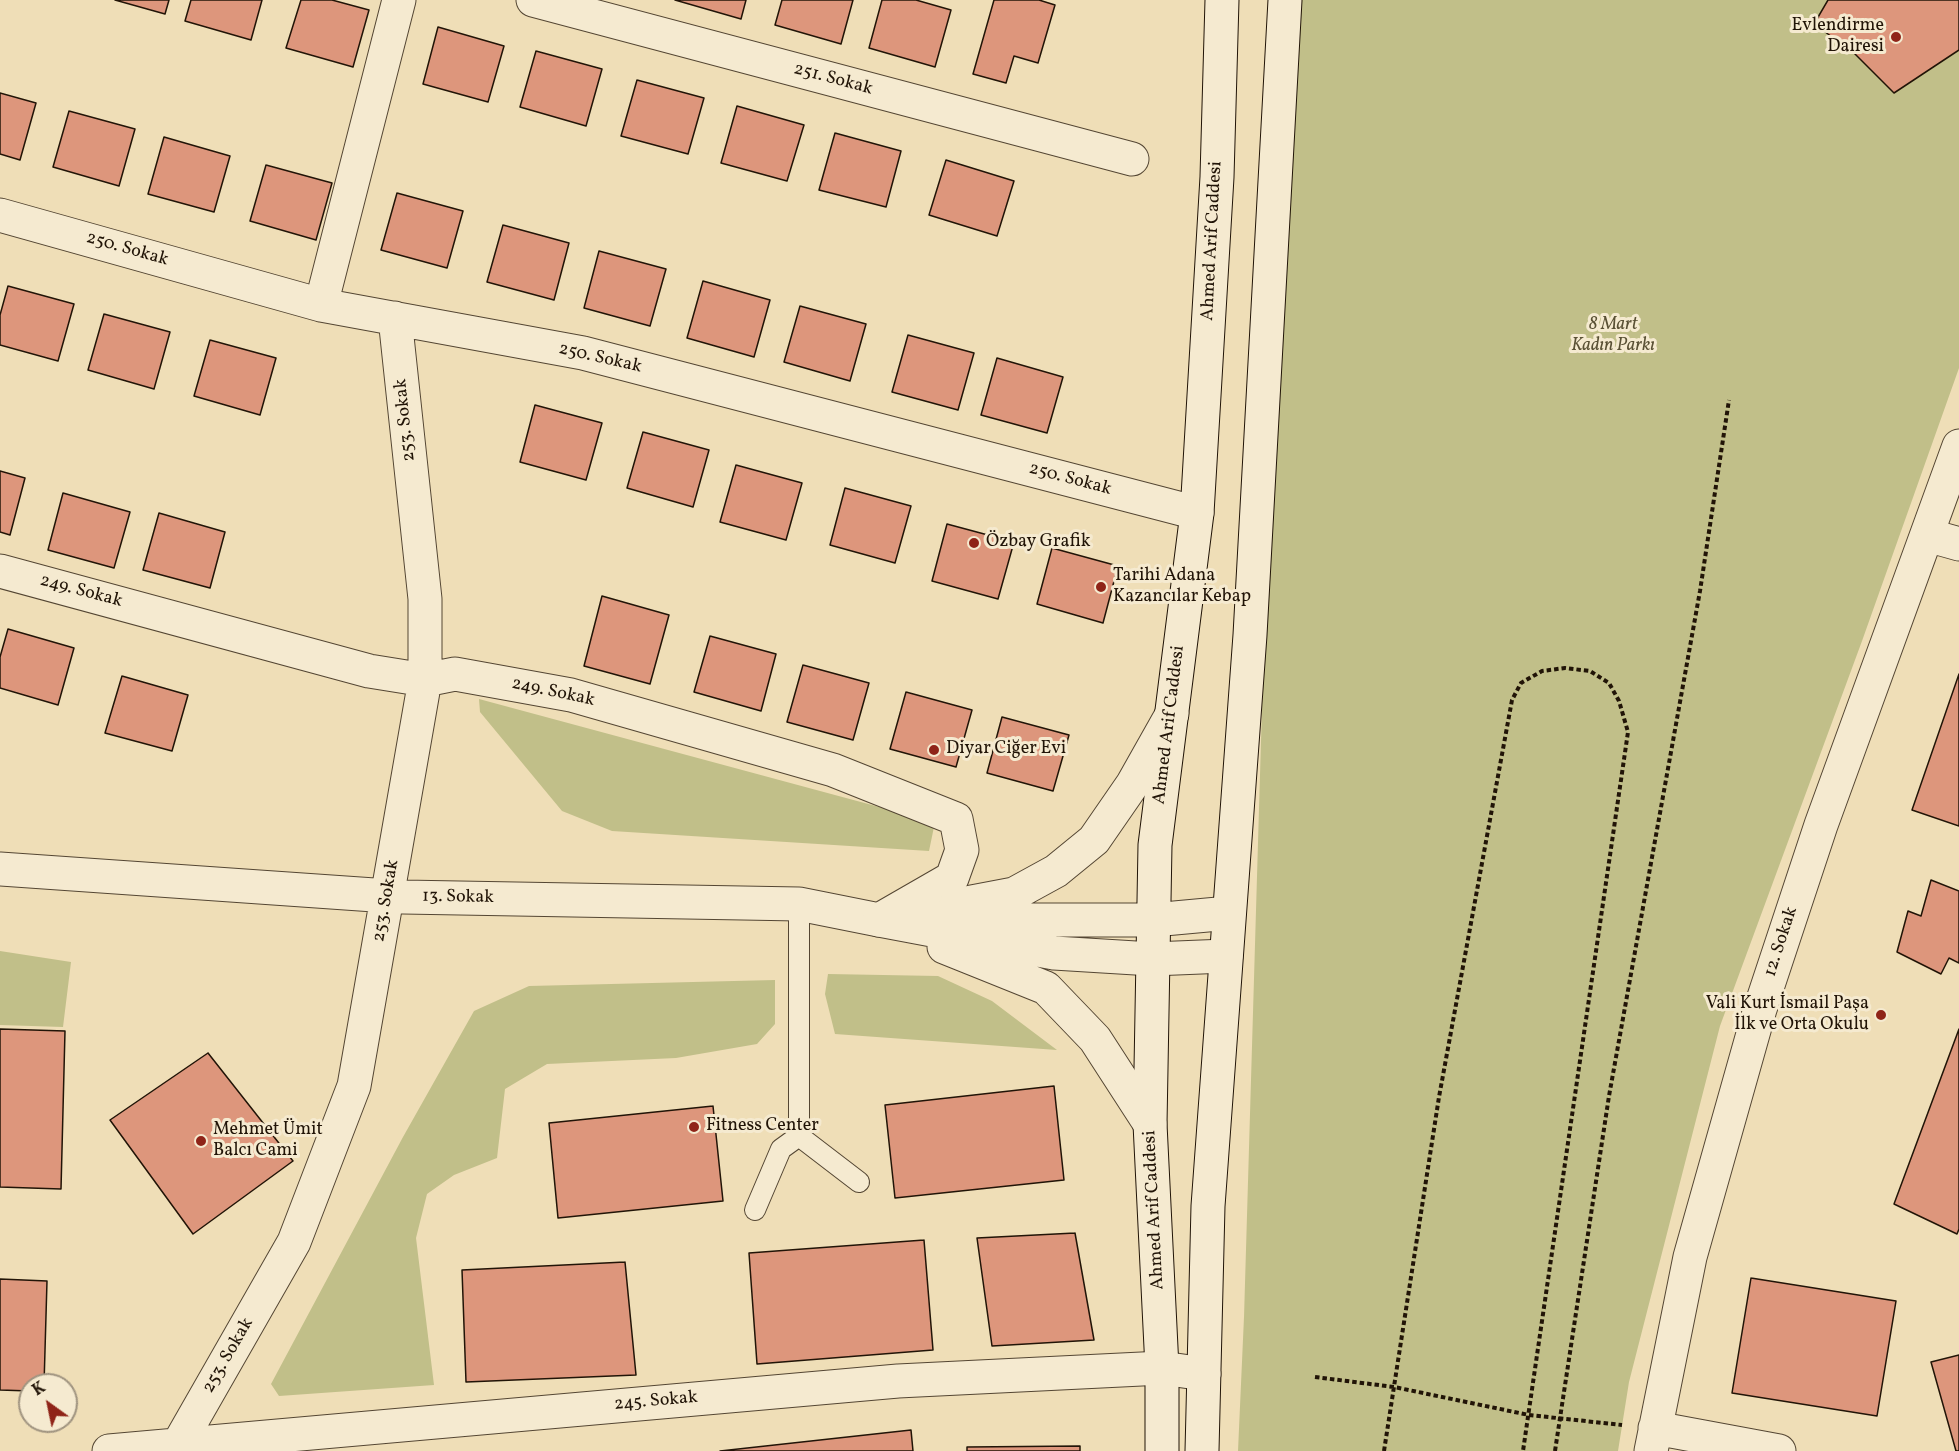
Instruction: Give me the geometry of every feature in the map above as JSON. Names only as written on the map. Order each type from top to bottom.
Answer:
[{"type":"street","points":[[321,305],[399,0]]},
{"type":"street","name":"251. Sokak","points":[[533,0],[1132,159]]},
{"type":"street","name":"Ahmed Arif Caddesi","points":[[1162,1451],[1162,1368],[1150,1124],[1155,845],[1197,513],[1217,177],[1222,0]]},
{"type":"street","points":[[1202,1451],[1208,1206],[1250,635],[1285,0]]},
{"type":"street","name":"250. Sokak","points":[[0,215],[321,305],[583,353],[1197,513]]},
{"type":"street","name":"253. Sokak","points":[[178,1445],[294,1242],[354,1086],[425,680],[425,599],[395,318]]},
{"type":"street","name":"12. Sokak","points":[[1653,1440],[1690,1257],[1760,1009],[1821,825],[1959,446]]},
{"type":"street","points":[[1927,535],[1959,544]]},
{"type":"street","name":"249. Sokak","points":[[0,571],[369,671],[425,680],[454,674],[571,694],[833,770],[956,819],[962,850],[952,879],[879,920]]},
{"type":"street","points":[[879,920],[1014,894],[1056,871],[1094,840],[1132,785],[1172,714]]},
{"type":"street","name":"13. Sokak","points":[[0,869],[388,896],[799,904],[879,920]]},
{"type":"street","points":[[879,920],[1153,920],[1229,912]]},
{"type":"street","points":[[879,920],[1053,953],[1152,959],[1226,956]]},
{"type":"street","points":[[879,920],[1046,988],[1095,1039],[1150,1124]]},
{"type":"street","name":"245. Sokak","points":[[109,1451],[898,1381],[1162,1368],[1204,1374]]},
{"type":"street","points":[[1653,1440],[1779,1451]]},
{"type":"lane","points":[[799,904],[799,1136]]},
{"type":"lane","points":[[799,1136],[859,1182]]},
{"type":"lane","points":[[755,1210],[781,1149],[799,1136]]},
{"type":"path","points":[[1555,1451],[1610,1096],[1700,591],[1729,400]]},
{"type":"path","points":[[1384,1451],[1439,1097],[1512,700],[1521,683],[1542,671],[1565,668],[1590,671],[1609,683],[1619,701],[1628,732],[1523,1451]]},
{"type":"path","points":[[1315,1377],[1394,1387],[1653,1440]]},
{"type":"green space","name":"8 Mart Kadın Parkı","points":[[1300,0],[1959,0],[1959,368],[1862,641],[1720,1026],[1629,1382],[1618,1451],[1238,1451],[1271,402]]},
{"type":"green space","points":[[479,699],[935,822],[929,851],[612,831],[562,811],[480,712]]},
{"type":"green space","points":[[0,951],[71,962],[63,1027],[0,1025]]},
{"type":"green space","points":[[828,974],[938,976],[992,1001],[1057,1050],[835,1034],[825,994]]},
{"type":"green space","points":[[775,980],[775,1024],[757,1044],[676,1058],[547,1064],[505,1089],[497,1158],[454,1175],[427,1194],[416,1238],[434,1385],[279,1396],[271,1384],[403,1137],[474,1011],[529,986]]},
{"type":"building","points":[[115,0],[169,0],[165,14]]},
{"type":"building","points":[[191,0],[262,0],[251,40],[185,21]]},
{"type":"building","points":[[301,0],[332,0],[369,10],[353,67],[286,48]]},
{"type":"building","points":[[675,0],[746,0],[741,19]]},
{"type":"building","points":[[782,0],[853,0],[841,44],[775,25]]},
{"type":"building","points":[[882,0],[916,0],[951,10],[935,67],[869,48]]},
{"type":"building","points":[[994,0],[1039,0],[1055,5],[1038,63],[1014,56],[1006,83],[973,74]]},
{"type":"building","name":"Evlendirme Dairesi","points":[[1828,0],[1959,0],[1959,50],[1894,93],[1853,52],[1814,24]]},
{"type":"building","points":[[438,27],[504,46],[488,102],[423,84]]},
{"type":"building","points":[[536,51],[602,69],[586,126],[520,107]]},
{"type":"building","points":[[637,80],[704,98],[688,154],[621,136]]},
{"type":"building","points":[[0,93],[36,103],[20,160],[0,154]]},
{"type":"building","points":[[737,106],[804,125],[787,181],[721,163]]},
{"type":"building","points":[[69,111],[135,129],[119,186],[53,167]]},
{"type":"building","points":[[835,133],[901,151],[886,207],[819,190]]},
{"type":"building","points":[[164,137],[230,156],[214,212],[148,194]]},
{"type":"building","points":[[946,160],[1014,181],[997,236],[929,215]]},
{"type":"building","points":[[266,165],[332,183],[316,240],[250,221]]},
{"type":"building","points":[[397,193],[463,211],[447,268],[381,250]]},
{"type":"building","points":[[503,225],[569,243],[554,300],[487,282]]},
{"type":"building","points":[[599,251],[666,269],[650,326],[584,308]]},
{"type":"building","points":[[703,281],[770,300],[754,357],[687,338]]},
{"type":"building","points":[[8,286],[74,304],[58,361],[0,345],[0,315]]},
{"type":"building","points":[[800,306],[866,324],[850,381],[784,362]]},
{"type":"building","points":[[104,314],[170,332],[154,389],[88,370]]},
{"type":"building","points":[[908,335],[974,353],[958,410],[892,392]]},
{"type":"building","points":[[210,340],[276,358],[260,415],[194,396]]},
{"type":"building","points":[[997,358],[1063,377],[1047,433],[981,415]]},
{"type":"building","points":[[535,405],[602,423],[586,480],[520,462]]},
{"type":"building","points":[[643,432],[709,450],[693,507],[627,488]]},
{"type":"building","points":[[736,465],[802,483],[786,540],[720,522]]},
{"type":"building","points":[[0,471],[25,478],[10,535],[0,532]]},
{"type":"building","points":[[845,488],[911,506],[895,563],[830,545]]},
{"type":"building","points":[[63,493],[130,512],[114,568],[48,550]]},
{"type":"building","points":[[159,513],[225,532],[210,588],[143,570]]},
{"type":"building","points":[[947,524],[1014,542],[998,599],[932,581]]},
{"type":"building","points":[[1052,548],[1118,566],[1103,623],[1037,604]]},
{"type":"building","points":[[602,596],[669,615],[650,684],[584,666]]},
{"type":"building","points":[[8,629],[74,648],[58,705],[0,688],[0,657]]},
{"type":"building","points":[[710,636],[776,654],[761,711],[694,692]]},
{"type":"building","points":[[803,665],[869,683],[853,740],[787,722]]},
{"type":"building","points":[[1959,674],[1959,826],[1912,810]]},
{"type":"building","points":[[122,676],[188,695],[172,751],[105,733]]},
{"type":"building","points":[[906,692],[972,710],[956,767],[890,749]]},
{"type":"building","points":[[1002,717],[1069,735],[1053,791],[987,773]]},
{"type":"building","points":[[1931,880],[1959,891],[1959,963],[1949,958],[1941,974],[1897,952],[1908,911],[1921,916]]},
{"type":"building","points":[[0,1029],[65,1031],[61,1189],[0,1187]]},
{"type":"building","points":[[1959,1029],[1959,1229],[1957,1234],[1894,1204]]},
{"type":"building","name":"Mehmet Ümit Balcı Cami","points":[[208,1053],[293,1161],[193,1234],[110,1120]]},
{"type":"building","points":[[1054,1086],[1064,1180],[895,1198],[885,1105]]},
{"type":"building","points":[[713,1106],[723,1201],[558,1218],[549,1123]]},
{"type":"building","points":[[1075,1233],[1094,1340],[992,1346],[977,1238]]},
{"type":"building","points":[[924,1240],[933,1350],[757,1364],[749,1253]]},
{"type":"building","points":[[625,1262],[636,1375],[466,1382],[462,1270]]},
{"type":"building","points":[[1751,1278],[1896,1301],[1877,1416],[1732,1393]]},
{"type":"building","points":[[0,1279],[47,1281],[44,1373],[18,1373],[18,1391],[0,1390]]},
{"type":"building","points":[[1959,1355],[1959,1451],[1956,1451],[1931,1362]]},
{"type":"building","points":[[911,1430],[913,1451],[720,1451]]},
{"type":"building","points":[[1080,1446],[1080,1451],[967,1451],[967,1447]]},
{"type":"place","name":"Evlendirme Dairesi","points":[[1896,37]]},
{"type":"place","name":"Özbay Grafik","points":[[974,543]]},
{"type":"place","name":"Tarihi Adana Kazancılar Kebap","points":[[1101,587]]},
{"type":"place","name":"Diyar Ciğer Evi","points":[[934,750]]},
{"type":"place","name":"Vali Kurt İsmail Paşa İlk ve Orta Okulu","points":[[1881,1015]]},
{"type":"place","name":"Fitness Center","points":[[694,1127]]},
{"type":"place","name":"Mehmet Ümit Balcı Cami","points":[[201,1141]]}]
